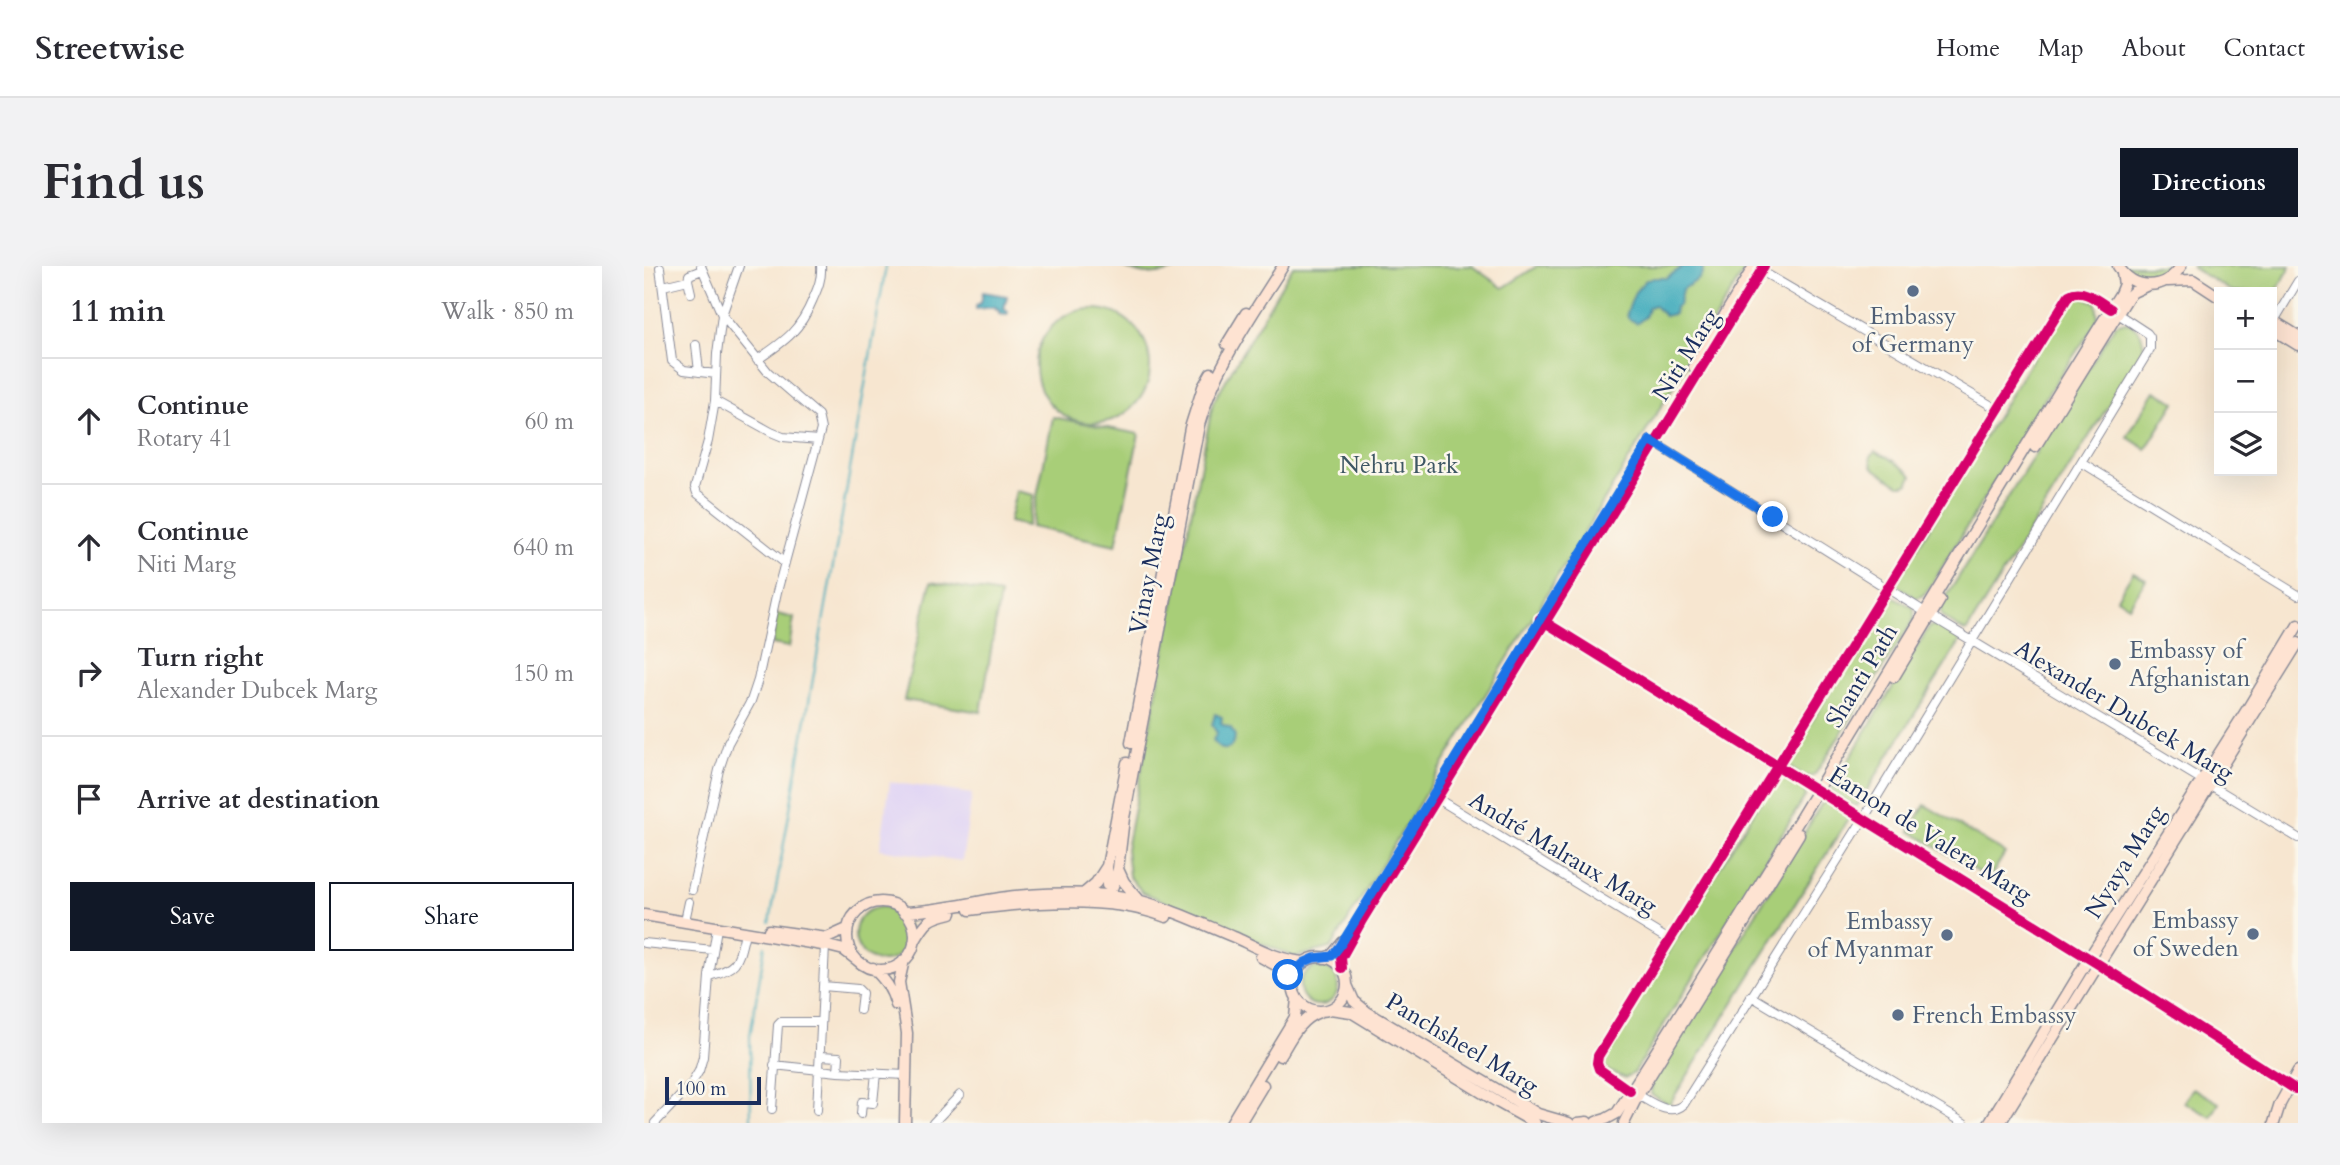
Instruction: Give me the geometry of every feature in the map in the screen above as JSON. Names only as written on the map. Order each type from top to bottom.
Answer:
[{"type":"main road","name":"Vinay Marg","points":[[1113,868],[1190,428],[1203,387],[1275,266]]},
{"type":"main road","name":"Vinay Marg","points":[[1082,895],[1113,868],[1199,425],[1214,380],[1283,266]]},
{"type":"main road","points":[[2167,281],[2181,266]]},
{"type":"main road","points":[[2187,266],[2215,287]]},
{"type":"main road","name":"Niti Marg","points":[[1324,958],[1332,956],[1340,946],[1543,621],[1758,267]]},
{"type":"main road","points":[[2120,270],[2134,282],[2148,285],[2193,280],[2214,294]]},
{"type":"main road","name":"Shanti Path","points":[[2115,311],[2123,288],[2120,270]]},
{"type":"main road","name":"Shanti Path","points":[[1593,1122],[1617,1113],[1634,1093],[2115,311],[2130,294],[2148,285]]},
{"type":"main road","points":[[2277,326],[2298,336]]},
{"type":"main road","points":[[2277,328],[2298,345]]},
{"type":"main road","name":"Niti Marg","points":[[1342,968],[1341,958],[1346,948],[1543,621]]},
{"type":"main road","name":"Nyaya Marg","points":[[1989,1123],[2094,961],[2298,625]]},
{"type":"main road","name":"Nyaya Marg","points":[[2205,782],[2298,643]]},
{"type":"main road","points":[[1113,868],[1140,902]]},
{"type":"main road","points":[[904,912],[1004,897],[1103,895],[1171,911],[1237,938],[1262,952],[1305,962]]},
{"type":"main road","points":[[857,960],[850,951],[847,929],[860,909],[870,904],[888,903],[904,912],[913,925],[914,942]]},
{"type":"main road","points":[[873,968],[884,969],[904,960],[924,924],[931,918],[948,913],[1024,903],[1108,904],[1161,915],[1272,962],[1281,968],[1293,984],[1297,999],[1295,1017],[1231,1123]]},
{"type":"main road","points":[[644,909],[827,938],[847,929]]},
{"type":"main road","points":[[644,915],[844,950],[873,968],[893,992],[902,1034],[905,1123]]},
{"type":"main road","points":[[1240,1123],[1301,1022],[1309,1016],[1336,1006],[1343,998],[1347,985],[1342,968],[1334,961],[1324,958],[1305,962],[1297,969],[1293,984]]},
{"type":"main road","points":[[899,1123],[906,1033],[899,982],[904,960]]},
{"type":"main road","name":"Nyaya Marg","points":[[2000,1123],[2094,961]]},
{"type":"main road","name":"Panchsheel Marg","points":[[1347,985],[1354,1001],[1367,1012],[1538,1114],[1569,1123]]},
{"type":"main road","points":[[1297,999],[1306,1008],[1326,1010]]},
{"type":"main road","name":"Panchsheel Marg","points":[[1326,1010],[1351,1012],[1535,1123]]},
{"type":"main road","points":[[2282,1123],[2298,1071]]},
{"type":"main road","points":[[2274,1123],[2294,1086]]},
{"type":"main road","name":"Shanti Path","points":[[1624,1123],[1634,1093]]},
{"type":"main road","points":[[1578,1123],[1593,1122]]},
{"type":"street","points":[[739,266],[722,315],[715,401],[708,441],[695,487],[697,493],[785,563]]},
{"type":"street","points":[[757,360],[785,341],[802,323],[820,284],[821,266]]},
{"type":"street","points":[[1758,267],[1997,410]]},
{"type":"street","points":[[660,268],[672,361],[679,368],[716,374]]},
{"type":"street","points":[[691,293],[689,275],[702,268],[722,315],[757,360],[781,385],[818,415],[821,429],[785,563],[758,680],[751,701],[728,743],[722,761],[692,890]]},
{"type":"street","points":[[663,286],[688,280]]},
{"type":"street","points":[[2277,316],[2298,281]]},
{"type":"street","points":[[2078,292],[2115,311],[2147,332],[2150,337],[2150,349],[1864,818],[1684,1104],[1671,1110],[1660,1107],[1599,1069],[1598,1056],[1997,410],[2069,295],[2078,292]]},
{"type":"street","points":[[696,345],[699,372]]},
{"type":"street","points":[[715,401],[783,437],[818,440]]},
{"type":"street","name":"Alexander Dubcek Marg","points":[[1653,442],[1928,614],[2298,838]]},
{"type":"street","points":[[2081,462],[2298,595]]},
{"type":"street","name":"Éamon de Valera Marg","points":[[1543,621],[2294,1086]]},
{"type":"street","name":"André Malraux Marg","points":[[1438,799],[1669,940]]},
{"type":"street","points":[[686,916],[689,902]]},
{"type":"street","points":[[655,1123],[690,1086],[699,1071],[703,1057],[709,976],[717,928]]},
{"type":"street","points":[[709,976],[727,971],[736,965],[745,933]]},
{"type":"street","points":[[644,943],[713,950]]},
{"type":"street","points":[[817,1110],[825,946]]},
{"type":"street","points":[[823,986],[858,989],[862,993],[860,1010]]},
{"type":"street","points":[[1751,996],[1964,1123]]},
{"type":"street","points":[[772,1109],[778,1025],[781,1022],[821,1022]]},
{"type":"street","points":[[820,1056],[839,1057],[838,1072]]},
{"type":"street","points":[[774,1065],[904,1075]]},
{"type":"street","points":[[860,1114],[862,1102],[873,1103],[876,1073]]},
{"type":"street","points":[[933,1123],[960,1095]]},
{"type":"shaded area","points":[[890,782],[972,794],[962,861],[880,849]]},
{"type":"green space","points":[[1121,266],[1182,266],[1152,274]]},
{"type":"green space","name":"Nehru Park","points":[[1293,266],[1472,266],[1503,288],[1537,266],[1747,266],[1331,948],[1294,957],[1142,892],[1129,876],[1126,849],[1213,402]]},
{"type":"green space","points":[[2124,266],[2174,266],[2162,276],[2149,279],[2136,276]]},
{"type":"green space","points":[[2192,266],[2291,266],[2277,290],[2277,287],[2225,287]]},
{"type":"green space","points":[[2077,295],[2096,302],[2098,320],[2051,389],[1932,584],[1923,596],[1916,598],[1895,584],[2071,296]]},
{"type":"green space","points":[[1093,309],[1115,313],[1133,326],[1146,344],[1150,366],[1146,388],[1133,406],[1115,419],[1093,423],[1071,419],[1053,406],[1040,388],[1036,366],[1040,344],[1053,326],[1071,313]]},
{"type":"green space","points":[[2125,322],[2140,332],[2144,349],[1966,632],[1942,617],[1940,607],[2115,325]]},
{"type":"green space","points":[[2155,391],[2175,402],[2146,449],[2127,437]]},
{"type":"green space","points":[[1053,417],[1139,434],[1116,545],[1031,527]]},
{"type":"green space","points":[[1875,452],[1909,472],[1912,476],[1908,483],[1899,485],[1872,467],[1870,457]]},
{"type":"green space","points":[[1016,491],[1034,495],[1027,526],[1009,522]]},
{"type":"green space","points":[[2133,572],[2146,579],[2129,606],[2117,598]]},
{"type":"green space","points":[[931,582],[1000,594],[981,712],[904,700]]},
{"type":"green space","points":[[1889,594],[1914,608],[1914,619],[1814,776],[1798,773],[1787,762]]},
{"type":"green space","points":[[777,614],[794,618],[789,647],[772,644]]},
{"type":"green space","points":[[1937,624],[1961,640],[1857,806],[1849,803],[1831,789],[1929,627]]},
{"type":"green space","points":[[1785,775],[1803,786],[1806,795],[1634,1073],[1625,1078],[1608,1071],[1600,1062],[1776,776]]},
{"type":"green space","points":[[1827,802],[1848,813],[1849,818],[1669,1105],[1651,1094],[1652,1081],[1822,803]]},
{"type":"green space","points":[[1925,805],[2005,853],[1989,879],[1910,831]]},
{"type":"green space","points":[[882,907],[901,915],[909,934],[901,953],[882,961],[863,953],[855,934],[863,915]]},
{"type":"green space","points":[[1319,967],[1333,972],[1338,986],[1333,1000],[1319,1005],[1305,1000],[1300,986],[1305,972]]},
{"type":"green space","points":[[2193,1088],[2219,1103],[2211,1117],[2184,1102]]},
{"type":"water","points":[[1681,266],[1703,266],[1703,271],[1697,280],[1682,289],[1674,314],[1665,316],[1654,305],[1649,307],[1645,317],[1637,323],[1628,318],[1627,313],[1635,292],[1646,280],[1666,278]]},
{"type":"water","points":[[983,292],[1007,296],[1004,309],[1008,312],[1007,315],[999,314],[996,307],[976,309],[976,305],[981,303]]},
{"type":"water","points":[[1215,714],[1222,717],[1221,724],[1231,728],[1235,736],[1228,749],[1219,748],[1213,740],[1217,733],[1212,725]]},
{"type":"waterway","points":[[770,922],[886,266]]},
{"type":"waterway","points":[[751,1123],[750,1036],[765,946]]},
{"type":"cycle path","points":[[1342,968],[1341,958],[1361,922],[1764,266]]},
{"type":"cycle path","points":[[1630,1091],[1599,1069],[1598,1056],[2069,295],[2085,294],[2111,309]]},
{"type":"cycle path","points":[[1540,619],[2295,1089]]},
{"type":"place","name":"Embassy of Germany","points":[[1913,291]]},
{"type":"place","name":"Embassy of Afghanistan","points":[[2115,664]]},
{"type":"place","name":"Embassy of Sweden","points":[[2253,934]]},
{"type":"place","name":"Embassy of Myanmar","points":[[1947,935]]},
{"type":"place","name":"French Embassy","points":[[1898,1015]]},
{"type":"route","points":[[1288,975],[1293,984],[1297,969],[1305,962],[1332,956],[1340,946],[1650,440],[1773,517]]}]
